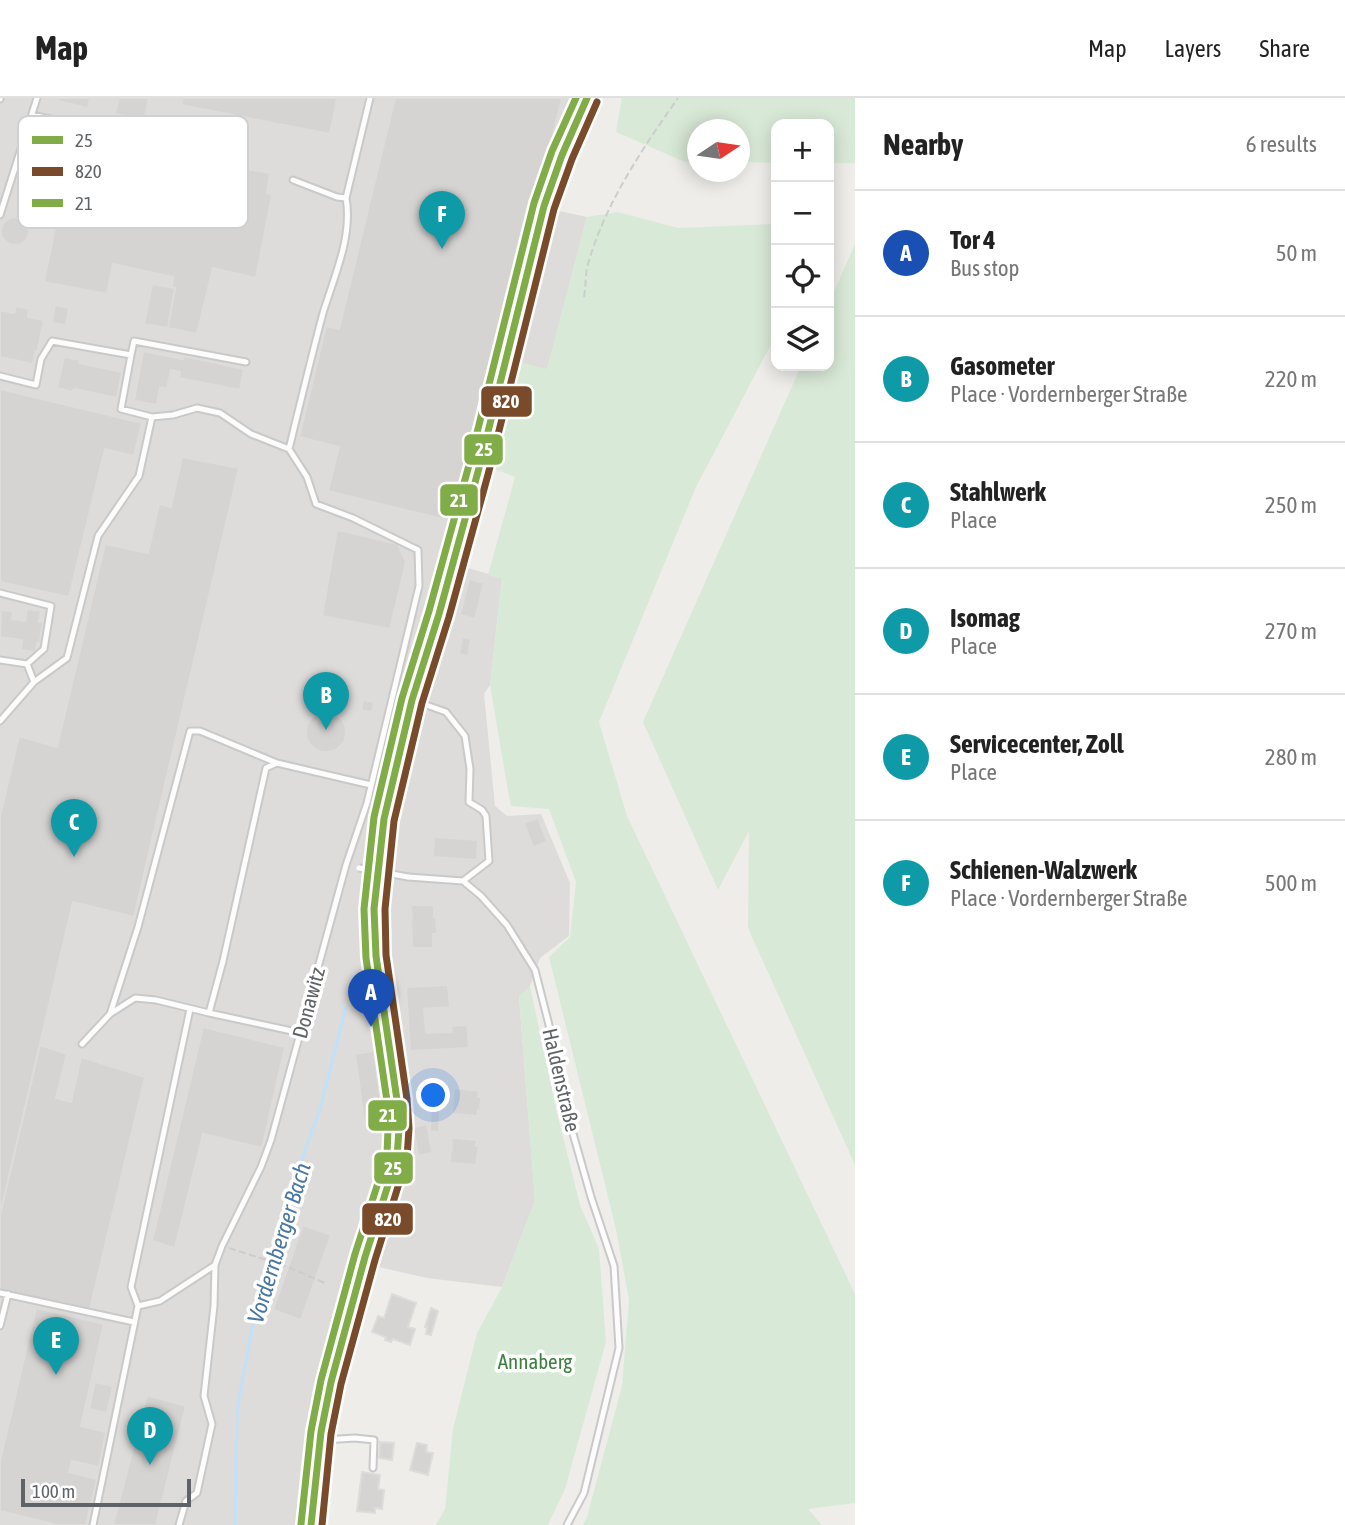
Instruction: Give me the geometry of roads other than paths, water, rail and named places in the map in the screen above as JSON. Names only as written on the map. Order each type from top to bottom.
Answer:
[{"type":"main road","points":[[311,1525],[320,1440],[331,1382],[371,1258],[397,1157],[397,1100],[376,956],[374,909],[384,819],[412,700],[479,468],[548,193],[587,98]]},
{"type":"lane","points":[[37,98],[32,115],[37,116]]},
{"type":"lane","points":[[246,362],[134,341],[121,409],[152,417],[173,415],[197,408],[220,413],[251,435],[289,449],[339,266],[348,213],[346,198],[370,98]]},
{"type":"lane","points":[[0,215],[18,159]]},
{"type":"lane","points":[[293,180],[346,198]]},
{"type":"lane","points":[[0,376],[36,384],[41,359],[52,341],[131,355]]},
{"type":"lane","points":[[0,721],[34,682],[67,658],[98,536],[139,476],[152,417]]},
{"type":"lane","name":"Donawitz","points":[[179,1525],[186,1501],[197,1493],[212,1424],[204,1396],[214,1306],[215,1265],[271,1140],[346,865],[371,785],[419,586],[418,550],[353,518],[316,504],[307,477],[289,449]]},
{"type":"lane","points":[[0,593],[51,606],[44,649],[27,664],[0,660]]},
{"type":"lane","points":[[27,664],[34,682]]},
{"type":"lane","points":[[346,865],[408,877],[463,881],[489,861],[486,816],[469,802],[470,769],[465,736],[446,712],[412,700]]},
{"type":"lane","points":[[110,1014],[138,928],[190,731],[200,731],[277,763],[371,785]]},
{"type":"lane","points":[[209,1013],[266,768],[277,763]]},
{"type":"lane","name":"Haldenstraße","points":[[463,881],[481,896],[507,925],[536,971],[566,1109],[614,1266],[619,1348],[584,1493],[567,1525]]},
{"type":"lane","points":[[82,1044],[110,1014],[135,998],[156,1000],[301,1033]]},
{"type":"lane","points":[[93,1525],[138,1306],[131,1287],[190,1009]]},
{"type":"lane","points":[[138,1306],[160,1301],[215,1265]]},
{"type":"lane","points":[[0,1293],[134,1322]]},
{"type":"lane","points":[[0,1326],[8,1294]]},
{"type":"lane","points":[[320,1440],[374,1440],[373,1468]]},
{"type":"waterway","name":"Vordernberger Bach","points":[[235,1525],[237,1411],[258,1295],[320,1109],[346,1007]]},
{"type":"place","name":"Schienen-Walzwerk","points":[[442,249]]},
{"type":"place","name":"Gasometer","points":[[326,730]]},
{"type":"place","name":"Stahlwerk","points":[[74,857]]},
{"type":"place","name":"Tor 4","points":[[371,1027]]},
{"type":"place","name":"Servicecenter, Zoll","points":[[56,1375]]},
{"type":"place","name":"Isomag","points":[[150,1465]]},
{"type":"park label","name":"Annaberg","points":[[535,1362]]}]
